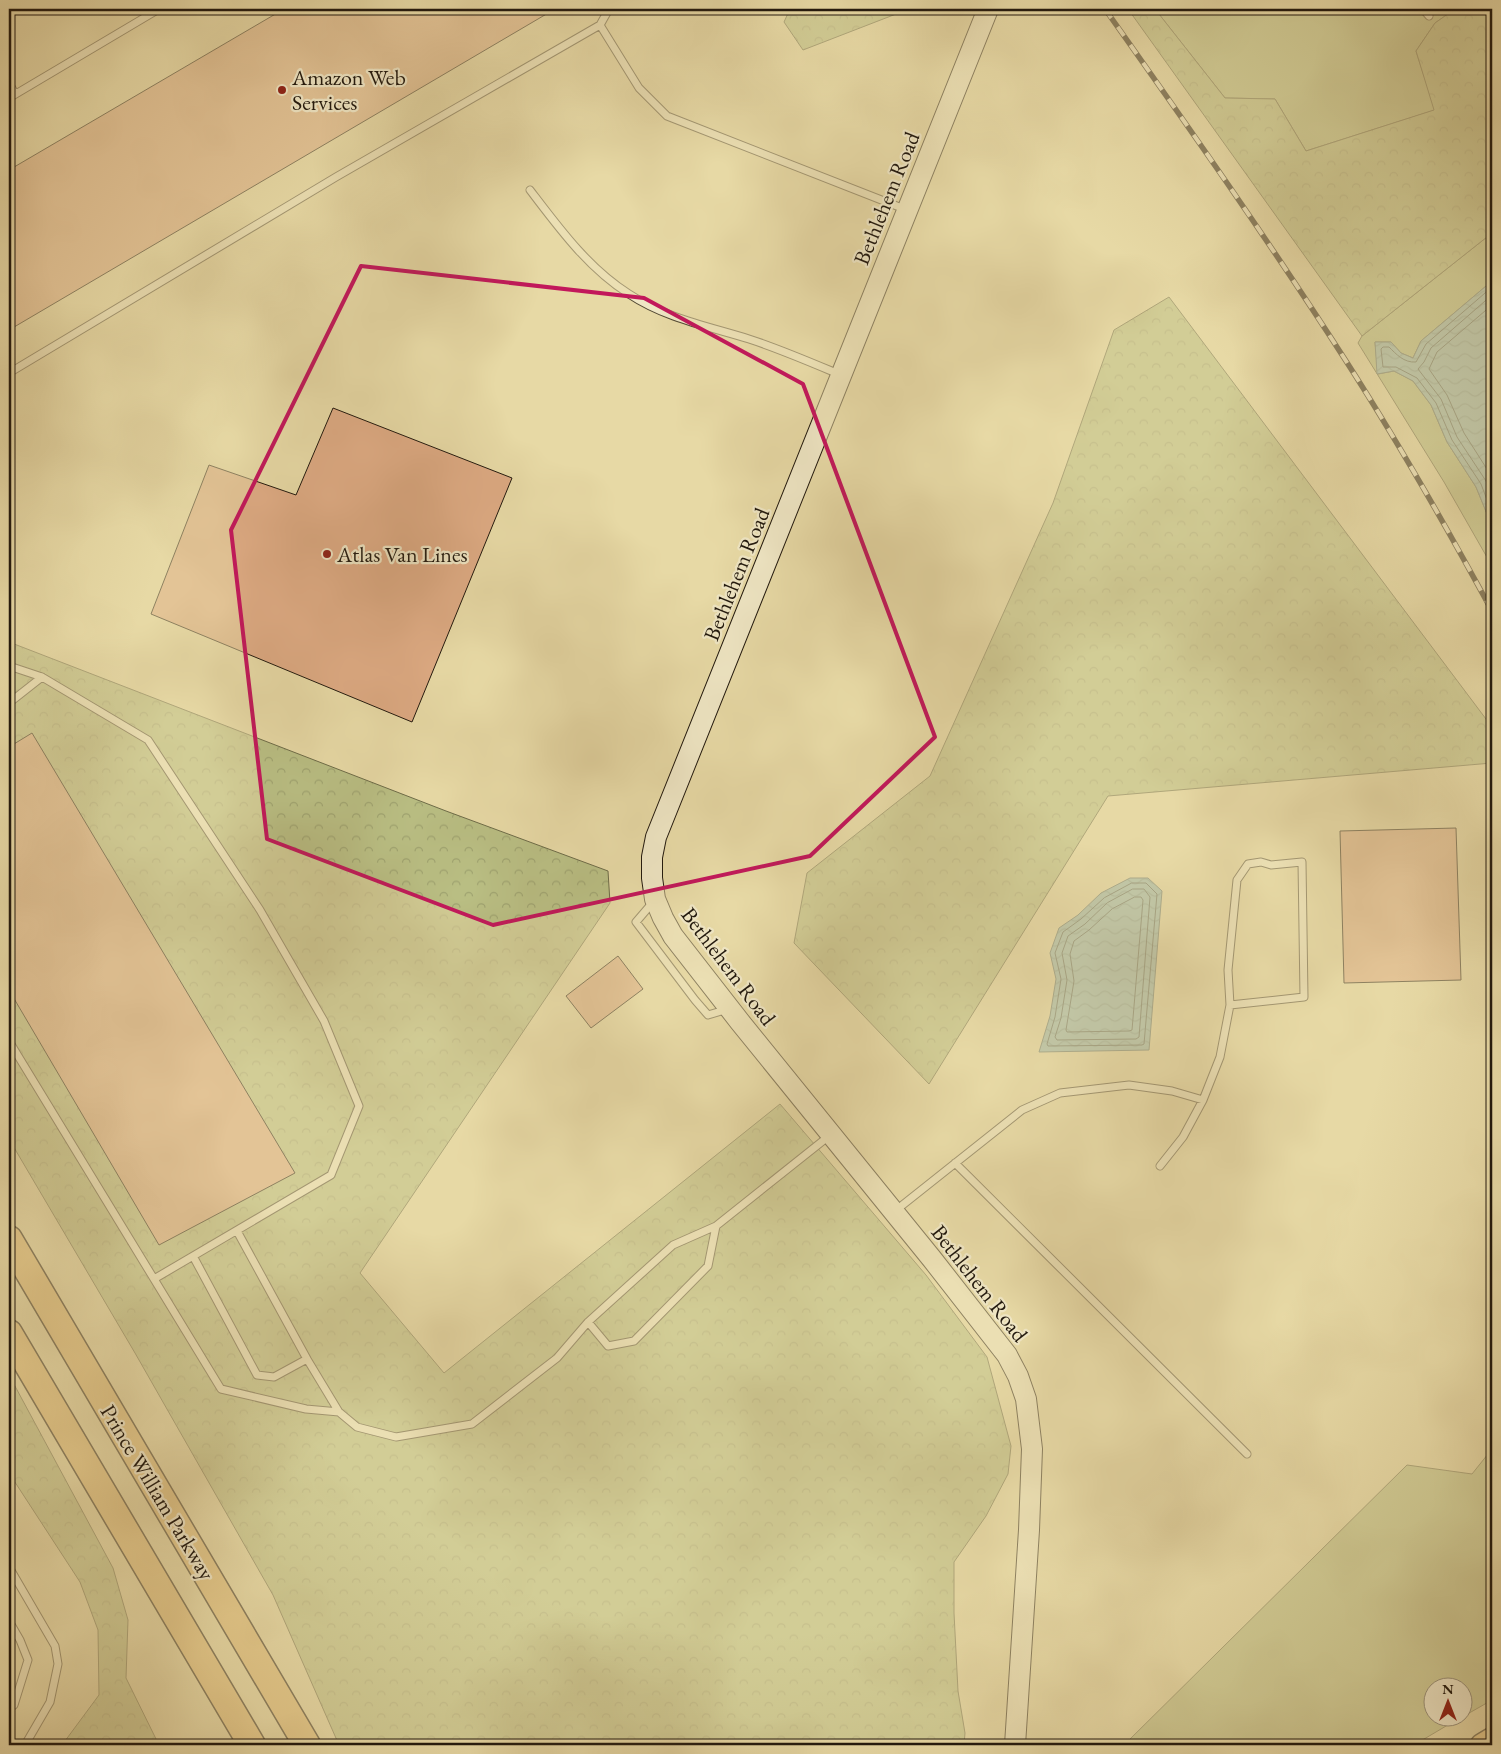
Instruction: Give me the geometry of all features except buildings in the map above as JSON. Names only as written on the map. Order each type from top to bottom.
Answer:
[{"type":"highway","name":"Prince William Parkway","points":[[9,1239],[307,1745]]},
{"type":"highway","points":[[9,1333],[252,1745]]},
{"type":"main road","points":[[1482,1745],[1492,1739]]},
{"type":"street","name":"Bethlehem Road","points":[[988,9],[656,837],[652,857],[652,878],[656,899],[663,918],[673,936],[1007,1355],[1018,1376],[1026,1399],[1032,1449],[1029,1530],[1015,1745]]},
{"type":"lane","points":[[9,83],[12,96],[159,9]]},
{"type":"lane","points":[[9,373],[336,177],[600,25],[609,9]]},
{"type":"lane","points":[[1423,9],[1429,16]]},
{"type":"lane","points":[[600,25],[639,88],[667,116],[907,210]]},
{"type":"lane","points":[[530,190],[556,225],[603,274],[642,302],[682,320],[777,349],[841,375]]},
{"type":"lane","points":[[9,666],[42,677],[148,740],[260,910],[324,1021],[359,1106],[331,1175],[154,1279]]},
{"type":"lane","points":[[9,704],[42,677]]},
{"type":"lane","points":[[1160,1166],[1183,1137],[1203,1100],[1220,1057],[1230,1005],[1228,970],[1237,880],[1248,864],[1261,862],[1271,865],[1302,862],[1304,997],[1230,1005]]},
{"type":"lane","points":[[656,899],[636,922],[694,1000],[708,1015],[730,1008]]},
{"type":"lane","points":[[9,1041],[221,1389],[306,1409],[338,1412]]},
{"type":"lane","points":[[894,1211],[1022,1110],[1060,1093],[1129,1085],[1172,1091],[1203,1100]]},
{"type":"lane","points":[[237,1231],[338,1412],[357,1427],[396,1437],[472,1424],[557,1358],[588,1322],[673,1245],[716,1226],[831,1134]]},
{"type":"lane","points":[[955,1163],[1247,1454]]},
{"type":"lane","points":[[588,1322],[608,1346],[634,1341],[708,1266],[716,1226]]},
{"type":"lane","points":[[193,1256],[257,1375],[274,1378],[308,1360]]},
{"type":"lane","points":[[9,1567],[55,1646],[58,1664],[50,1702],[25,1745]]},
{"type":"lane","points":[[9,1621],[20,1640],[28,1660],[14,1705],[9,1708]]},
{"type":"highlighted area","points":[[361,266],[644,298],[803,384],[935,737],[810,856],[493,925],[267,839],[231,530]]},
{"type":"green space","points":[[790,9],[909,9],[803,50],[784,22]]},
{"type":"green space","points":[[1128,9],[1155,9],[1225,98],[1275,99],[1306,151],[1434,110],[1416,51],[1435,23],[1455,9],[1492,9],[1492,233],[1362,336]]},
{"type":"green space","points":[[1155,9],[1455,9],[1435,23],[1416,51],[1435,110],[1306,151],[1275,99],[1225,98]]},
{"type":"green space","points":[[1492,233],[1492,281],[1421,341],[1413,358],[1401,353],[1391,342],[1375,342],[1378,374],[1394,371],[1413,381],[1431,405],[1447,442],[1476,487],[1492,526],[1492,566],[1444,482],[1358,343],[1362,336]]},
{"type":"green space","points":[[1169,297],[1492,727],[1492,763],[1108,796],[929,1084],[794,943],[807,873],[930,776],[1053,503],[1114,330]]},
{"type":"green space","points":[[9,642],[446,811],[608,871],[610,903],[360,1273],[444,1373],[780,1104],[926,1275],[987,1357],[1011,1446],[1008,1474],[986,1516],[954,1562],[954,1613],[958,1691],[965,1733],[964,1745],[339,1745],[273,1595],[135,1353],[9,1139]]},
{"type":"green space","points":[[9,1375],[113,1568],[128,1620],[126,1678],[159,1745],[62,1745],[99,1695],[98,1630],[80,1582],[9,1473]]},
{"type":"green space","points":[[1492,1449],[1492,1700],[1474,1710],[1474,1676],[1424,1676],[1424,1726],[1446,1726],[1414,1745],[1124,1745],[1407,1465],[1472,1474]]},
{"type":"water","points":[[1492,281],[1492,526],[1476,487],[1447,442],[1431,405],[1413,381],[1394,371],[1377,374],[1375,342],[1391,342],[1401,353],[1413,358],[1421,341]]},
{"type":"water","points":[[1130,878],[1148,878],[1162,891],[1149,1050],[1039,1052],[1050,1016],[1056,979],[1050,953],[1059,928],[1078,915],[1101,893]]},
{"type":"railway","points":[[1105,9],[1258,227],[1346,361],[1421,484],[1492,611]]},
{"type":"place","name":"Amazon Web Services","points":[[282,90]]},
{"type":"place","name":"Atlas Van Lines","points":[[327,554]]}]
